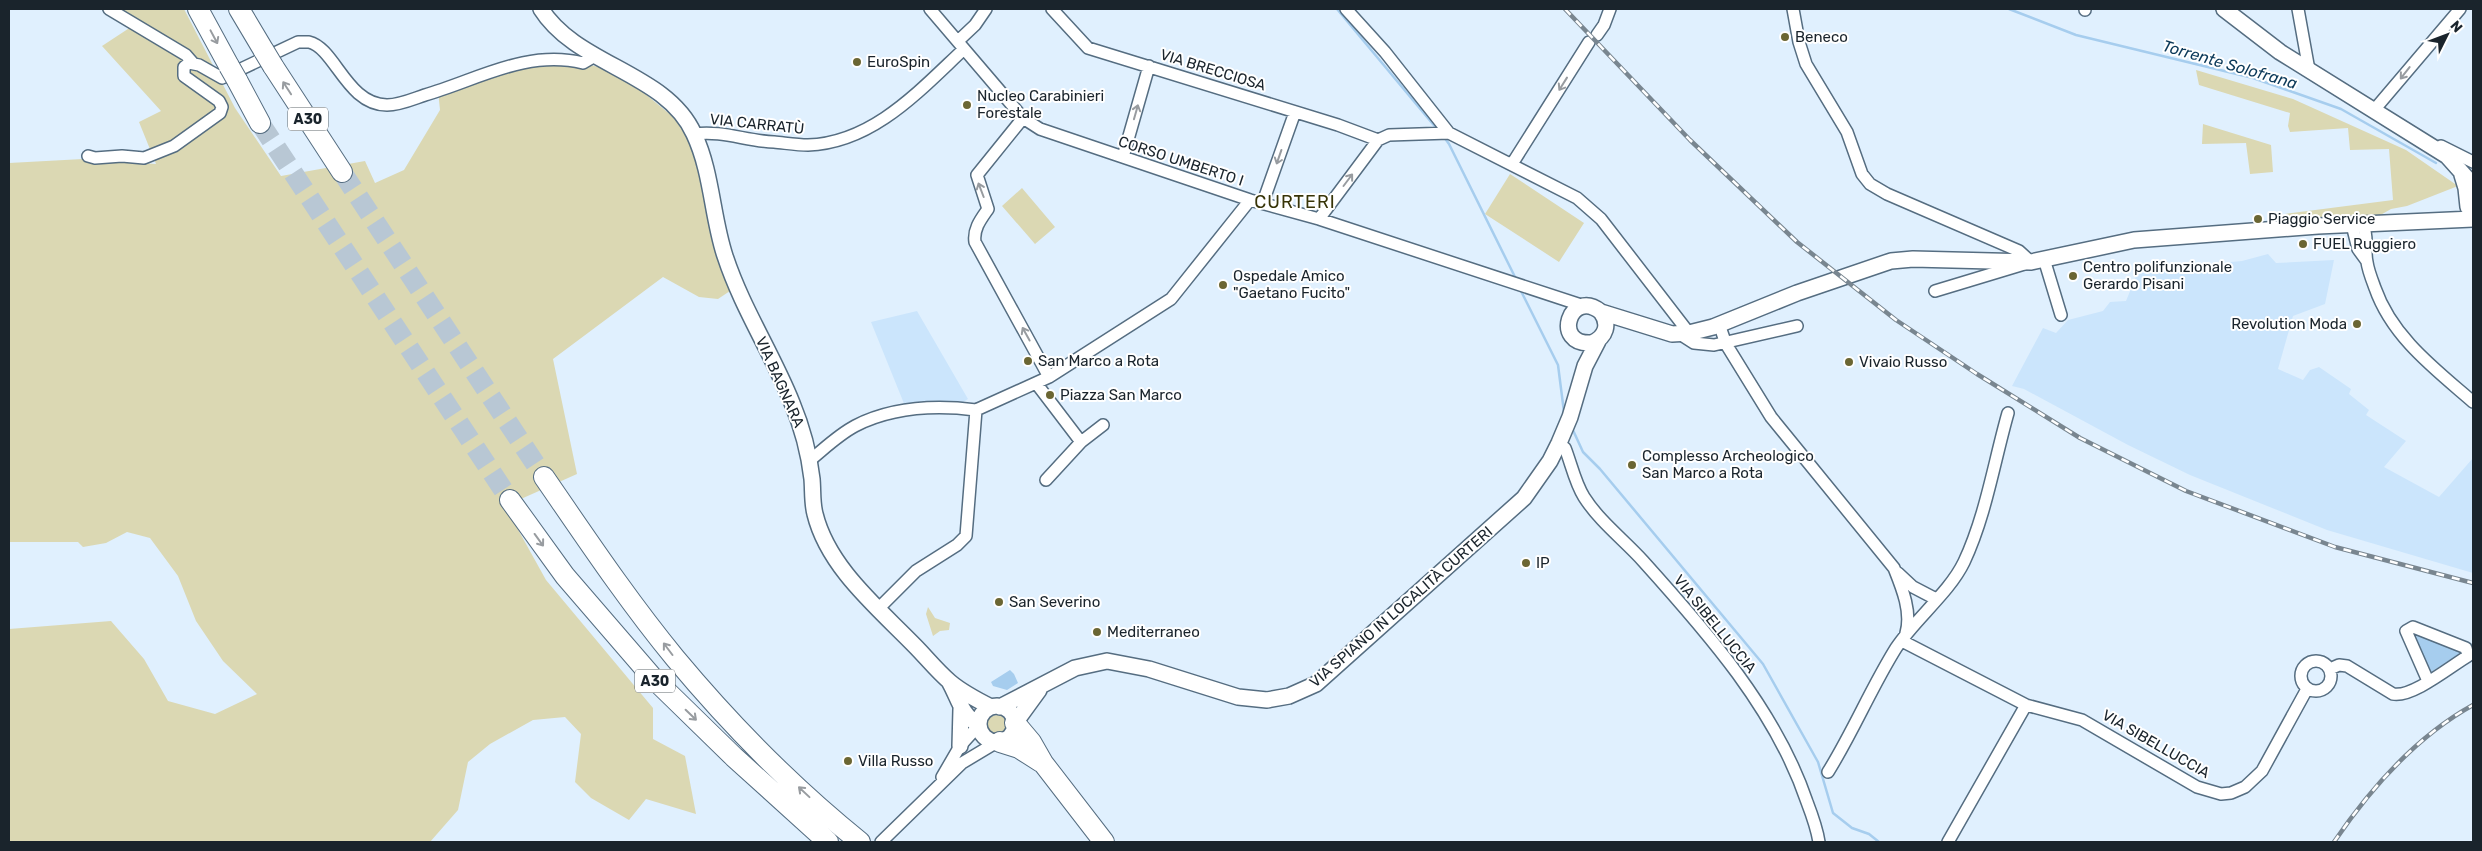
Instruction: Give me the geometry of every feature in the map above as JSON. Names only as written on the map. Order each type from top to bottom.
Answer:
[{"type":"highway","points":[[198,9],[260,123]]},
{"type":"highway","name":"A30","points":[[239,9],[268,58],[342,172]]},
{"type":"highway","name":"A30","points":[[544,477],[674,658],[750,741],[839,826],[860,842]]},
{"type":"highway","name":"A30","points":[[510,500],[565,576],[653,678],[734,757],[826,841]]},
{"type":"highway","points":[[1015,723],[1031,742],[1043,763],[1104,842]]},
{"type":"highway","points":[[999,742],[1019,748],[1043,763]]},
{"type":"main road","name":"VIA BAGNARA","points":[[541,9],[567,39],[665,99],[682,115],[694,134],[706,172],[725,254],[741,298],[792,402],[804,436],[809,461],[814,513],[822,534],[842,568],[878,609],[949,682],[974,699],[995,707]]},
{"type":"main road","points":[[2224,9],[2280,52],[2375,109],[2447,156],[2466,164],[2473,185]]},
{"type":"main road","points":[[1585,366],[1579,342],[1570,333],[1568,321],[1570,316],[1579,307],[1590,306],[1601,312],[1672,334],[1684,334],[1719,324],[1797,293],[1892,261],[1913,259],[2001,262],[2038,261],[2134,240],[2452,220],[2471,210],[2466,188],[2466,164]]},
{"type":"main road","points":[[1601,312],[1606,323],[1602,335]]},
{"type":"main road","points":[[1579,342],[1592,343],[1628,320]]},
{"type":"main road","name":"VIA SPIANO IN LOCALITÀ CURTERI","points":[[995,707],[1075,668],[1107,661],[1148,669],[1238,697],[1267,700],[1289,696],[1316,684],[1524,498],[1550,461],[1570,417],[1585,366],[1602,335]]},
{"type":"main road","name":"VIA BAGNARA","points":[[949,682],[961,709],[969,720],[979,725]]},
{"type":"main road","name":"VIA SPIANO IN LOCALITÀ CURTERI","points":[[1015,723],[1043,685]]},
{"type":"main road","points":[[1031,742],[1028,721],[1032,699]]},
{"type":"main road","points":[[995,707],[1010,712],[1015,723],[1012,734],[999,742],[987,739],[979,725],[983,713],[995,707]]},
{"type":"main road","points":[[960,746],[961,709]]},
{"type":"street","points":[[109,9],[186,55],[193,64],[222,78],[298,42],[310,42],[318,47],[353,88],[367,100],[387,105],[438,91],[508,65],[564,58],[583,63],[595,56]]},
{"type":"street","name":"CORSO UMBERTO I","points":[[930,9],[1023,118],[1040,129],[1250,200],[1263,202],[1319,219],[1584,306]]},
{"type":"street","name":"VIA CARRATÙ","points":[[694,134],[712,131],[769,142],[809,145],[845,137],[881,121],[908,103],[961,45],[986,9]]},
{"type":"street","name":"VIA BRECCIOSA","points":[[1052,9],[1088,48],[1295,112],[1378,140]]},
{"type":"street","points":[[1346,9],[1385,52],[1446,133]]},
{"type":"street","points":[[1512,164],[1593,38],[1604,24],[1610,9]]},
{"type":"street","points":[[1793,9],[1799,42],[1806,64],[1847,132],[1862,174],[1870,184],[1887,194],[2038,261],[2061,315]]},
{"type":"street","points":[[2298,9],[2309,70]]},
{"type":"street","points":[[2375,109],[2460,9]]},
{"type":"street","points":[[88,156],[95,158],[122,156],[144,158],[174,146],[220,113],[222,107],[219,101],[184,76],[184,67],[189,63],[193,64]]},
{"type":"street","points":[[1123,157],[1149,66]]},
{"type":"street","points":[[1263,202],[1295,112]]},
{"type":"street","points":[[1023,118],[977,175],[988,208],[975,231],[974,237],[1049,377]]},
{"type":"street","points":[[1319,219],[1378,140],[1389,135],[1446,133],[1512,164],[1577,198],[1601,219],[1684,334],[1694,343],[1709,345],[1726,344],[1797,326]]},
{"type":"street","points":[[809,461],[843,434],[883,414],[934,408],[976,410],[1001,401],[1049,377],[1171,299],[1250,200]]},
{"type":"street","points":[[2357,225],[2358,249],[2366,260],[2375,290],[2406,339],[2421,358],[2473,402]]},
{"type":"street","points":[[1998,243],[2001,262]]},
{"type":"street","points":[[1935,292],[2038,261]]},
{"type":"street","points":[[1561,298],[1570,316]]},
{"type":"street","points":[[1719,324],[1726,344],[1771,418],[1894,568],[1913,587],[1936,599]]},
{"type":"street","points":[[1036,383],[1081,442]]},
{"type":"street","points":[[878,609],[916,571],[957,546],[966,536],[976,410]]},
{"type":"street","points":[[1828,772],[1904,638],[1955,577],[1970,548],[1989,489],[2008,412]]},
{"type":"street","points":[[1046,480],[1081,442],[1103,425]]},
{"type":"street","name":"VIA SIBELLUCCIA","points":[[1558,444],[1564,448],[1583,495],[1593,511],[1640,558],[1690,615],[1758,705],[1781,742],[1801,784],[1819,842]]},
{"type":"street","points":[[1894,568],[1902,587],[1909,622],[1904,638]]},
{"type":"street","points":[[2330,669],[2340,665],[2347,666],[2393,694],[2400,695],[2428,681],[2468,656],[2466,648],[2413,627],[2406,631],[2428,681]]},
{"type":"street","name":"VIA SIBELLUCCIA","points":[[1904,638],[2026,705],[2082,720],[2197,787],[2221,794],[2231,793],[2245,787],[2262,771],[2308,689]]},
{"type":"street","points":[[2317,660],[2327,665],[2330,669],[2331,679],[2326,688],[2317,692],[2308,689],[2304,686],[2300,676],[2307,663],[2317,660]]},
{"type":"street","points":[[1948,842],[2026,705]]},
{"type":"street","points":[[936,787],[960,746],[979,725]]},
{"type":"street","points":[[881,842],[962,763],[999,742]]},
{"type":"shaded area","points":[[115,9],[184,9],[235,108],[281,176],[365,161],[375,183],[404,170],[440,110],[438,91],[508,65],[564,58],[606,69],[638,88],[683,125],[693,153],[730,291],[718,299],[699,297],[663,277],[553,359],[577,474],[505,506],[546,580],[653,708],[653,739],[685,756],[696,814],[646,799],[629,820],[591,798],[575,782],[581,734],[565,717],[533,720],[490,744],[468,762],[458,810],[430,842],[9,842],[9,629],[111,621],[144,659],[168,701],[215,714],[257,694],[223,661],[196,621],[178,576],[150,538],[127,532],[106,543],[83,547],[78,542],[9,542],[9,163],[83,159],[156,164],[139,122],[161,111],[102,46],[137,23]]},
{"type":"shaded area","points":[[2196,70],[2293,99],[2406,150],[2458,186],[2407,206],[2391,209],[2377,217],[2285,222],[2285,214],[2393,200],[2389,149],[2350,150],[2348,128],[2290,132],[2288,126],[2290,113],[2199,85]]},
{"type":"shaded area","points":[[2203,124],[2271,145],[2273,172],[2250,174],[2246,143],[2202,144]]},
{"type":"shaded area","points":[[1510,174],[1584,223],[1559,262],[1485,214]]},
{"type":"shaded area","points":[[1022,188],[1055,227],[1035,244],[1002,206]]},
{"type":"shaded area","points":[[2268,254],[2276,263],[2334,260],[2325,304],[2293,316],[2278,369],[2303,380],[2310,370],[2319,367],[2351,389],[2349,394],[2369,410],[2366,415],[2406,441],[2384,467],[2439,497],[2473,458],[2473,573],[2327,530],[2190,475],[2128,445],[2024,389],[2012,386],[2043,328],[2056,333],[2068,320],[2103,311],[2110,302],[2126,301],[2140,267],[2175,267],[2242,261]]},
{"type":"shaded area","points":[[917,311],[968,399],[960,404],[905,406],[871,322]]},
{"type":"shaded area","points":[[928,607],[935,618],[950,623],[949,630],[940,631],[933,636],[926,614]]},
{"type":"shaded area","points":[[2409,631],[2464,651],[2428,674]]},
{"type":"shaded area","points":[[1010,670],[1018,683],[1007,690],[993,686],[991,682]]},
{"type":"shaded area","points":[[997,715],[1004,718],[1007,725],[1004,732],[997,735],[990,732],[987,725],[990,718]]},
{"type":"waterway","points":[[1337,9],[1437,129]]},
{"type":"waterway","name":"Torrente Solofrana","points":[[2009,9],[2076,35],[2253,78],[2341,109],[2436,163]]},
{"type":"waterway","points":[[1444,137],[1516,279]]},
{"type":"waterway","points":[[1520,289],[1558,365],[1564,412]]},
{"type":"waterway","points":[[1572,428],[1583,452],[1600,469],[1763,664],[1818,762],[1833,813],[1852,828],[1869,834],[1879,842]]},
{"type":"tunnel","points":[[260,123],[510,500]]},
{"type":"tunnel","points":[[342,172],[544,477]]},
{"type":"railway","points":[[1565,9],[1690,140],[1797,242],[1896,320],[1977,374],[2080,438],[2186,491],[2335,547],[2473,583]]},
{"type":"railway","points":[[2334,842],[2363,803],[2396,765],[2433,732],[2473,705]]},
{"type":"place","name":"Beneco","points":[[1785,37]]},
{"type":"place","name":"EuroSpin","points":[[857,62]]},
{"type":"place","name":"Nucleo Carabinieri Forestale","points":[[967,105]]},
{"type":"place","name":"Piaggio Service","points":[[2258,219]]},
{"type":"place","name":"FUEL Ruggiero","points":[[2303,244]]},
{"type":"place","name":"Centro polifunzionale Gerardo Pisani","points":[[2073,276]]},
{"type":"place","name":"Ospedale Amico \"Gaetano Fucito\"","points":[[1223,285]]},
{"type":"place","name":"Revolution Moda","points":[[2357,324]]},
{"type":"place","name":"San Marco a Rota","points":[[1028,361]]},
{"type":"place","name":"Vivaio Russo","points":[[1849,362]]},
{"type":"place","name":"Piazza San Marco","points":[[1050,395]]},
{"type":"place","name":"Complesso Archeologico San Marco a Rota","points":[[1632,465]]},
{"type":"place","name":"IP","points":[[1526,563]]},
{"type":"place","name":"San Severino","points":[[999,602]]},
{"type":"place","name":"Mediterraneo","points":[[1097,632]]},
{"type":"place","name":"Villa Russo","points":[[848,761]]},
{"type":"district","name":"CURTERI","points":[[1295,202]]}]
